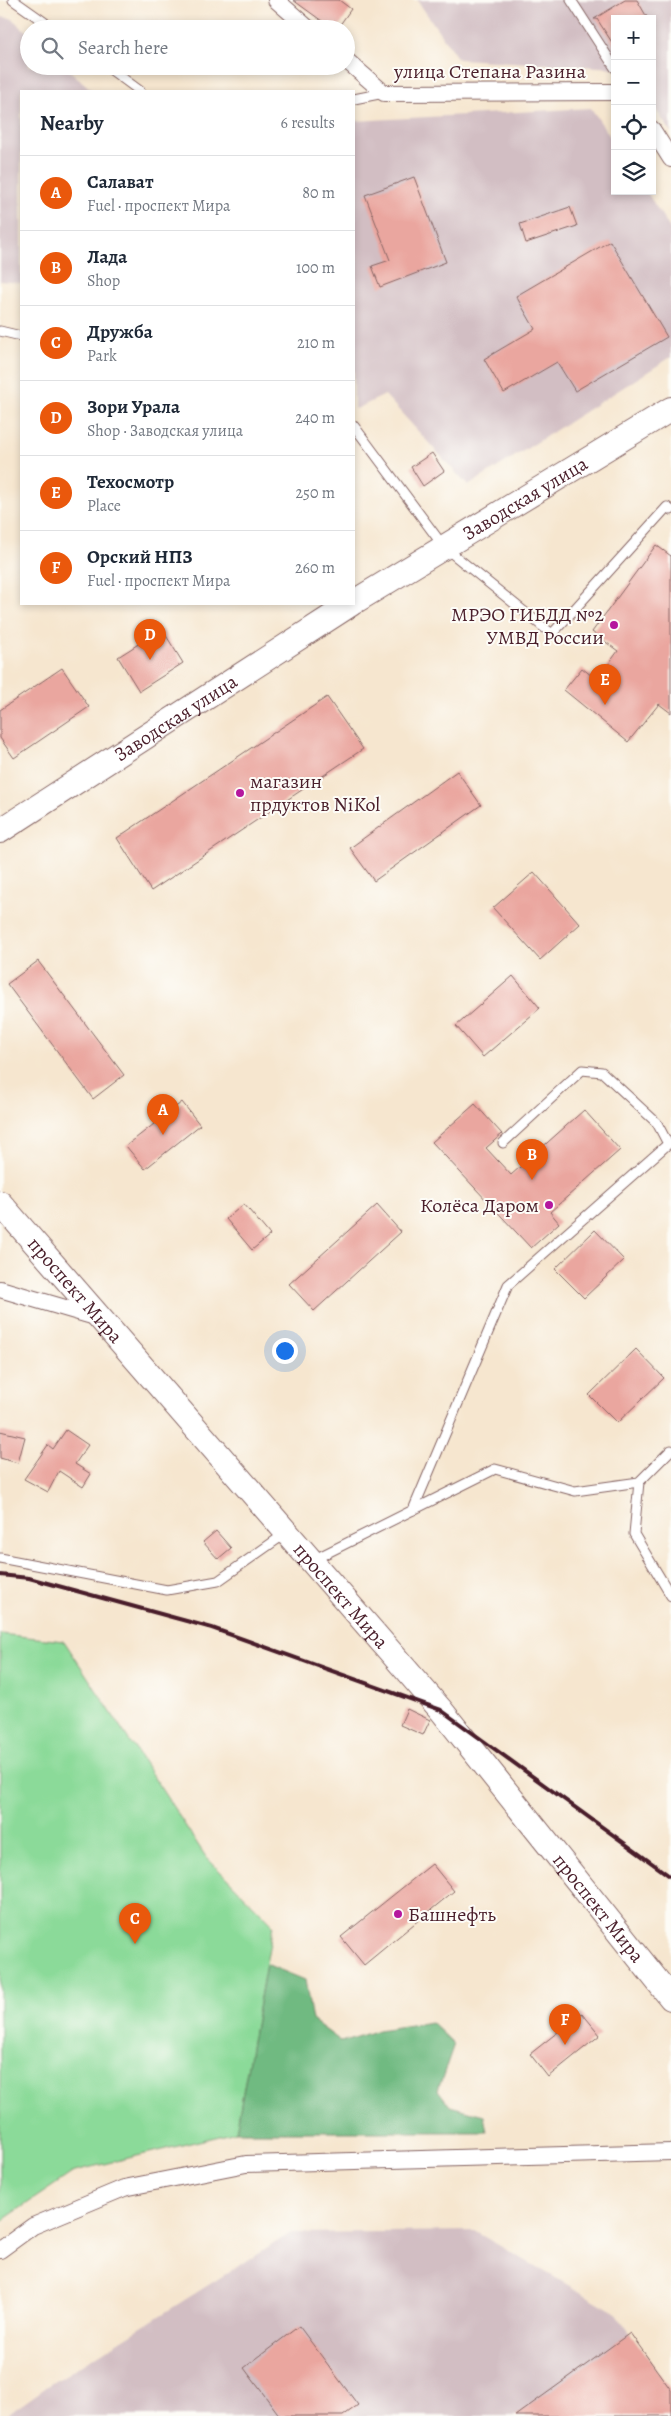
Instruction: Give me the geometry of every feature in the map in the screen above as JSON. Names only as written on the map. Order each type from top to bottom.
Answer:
[{"type":"main road","name":"Заводская улица","points":[[355,601],[671,408]]},
{"type":"main road","name":"Заводская улица","points":[[0,831],[349,605]]},
{"type":"main road","name":"проспект Мира","points":[[0,1202],[441,1710],[671,1998]]},
{"type":"street","points":[[276,0],[299,20]]},
{"type":"street","name":"улица Степана Разина","points":[[355,68],[384,93],[611,92]]},
{"type":"street","points":[[656,135],[671,159]]},
{"type":"street","points":[[0,1289],[99,1318]]},
{"type":"street","points":[[0,2250],[33,2226],[124,2188],[246,2164],[671,2152]]},
{"type":"lane","points":[[13,0],[41,20]]},
{"type":"lane","points":[[571,0],[611,62]]},
{"type":"lane","points":[[118,75],[139,90]]},
{"type":"lane","points":[[355,99],[384,93]]},
{"type":"lane","points":[[0,330],[20,336]]},
{"type":"lane","points":[[355,427],[444,547],[552,634],[667,507],[671,510]]},
{"type":"lane","points":[[413,1510],[508,1285],[668,1144],[657,1123],[602,1072],[582,1070],[503,1143]]},
{"type":"lane","points":[[310,1561],[495,1469],[575,1491],[639,1482],[671,1450]]},
{"type":"lane","points":[[639,1482],[634,1534],[671,1596]]},
{"type":"lane","points":[[0,1558],[167,1590],[218,1582],[286,1533]]},
{"type":"shaded area","points":[[417,0],[671,0],[671,132],[656,110],[656,15],[611,15],[611,68],[458,59]]},
{"type":"shaded area","points":[[0,17],[11,18],[20,26],[20,75],[74,75],[92,90],[20,90],[20,283],[0,281]]},
{"type":"shaded area","points":[[591,108],[611,138],[611,195],[649,195],[671,230],[671,357],[468,486],[385,395],[355,408],[355,121]]},
{"type":"shaded area","points":[[474,2231],[615,2312],[671,2390],[671,2416],[6,2416],[48,2386],[291,2233]]},
{"type":"green space","points":[[0,1634],[64,1641],[206,1857],[273,1925],[236,2132],[75,2171],[0,2222]]},
{"type":"green space","points":[[266,1964],[305,1980],[312,2020],[342,2042],[378,2030],[431,2022],[454,2044],[438,2090],[450,2106],[484,2115],[487,2132],[236,2132]]},
{"type":"building","points":[[293,0],[339,0],[351,9],[343,20],[321,20]]},
{"type":"building","points":[[625,0],[637,0],[646,15],[611,15],[611,41],[597,19],[594,19]]},
{"type":"building","points":[[414,177],[446,262],[380,287],[372,266],[390,260],[365,195]]},
{"type":"building","points":[[570,207],[577,226],[526,243],[520,224]]},
{"type":"building","points":[[610,241],[667,337],[575,391],[557,362],[504,393],[484,359],[535,329],[516,296]]},
{"type":"building","points":[[432,453],[444,471],[423,486],[411,467]]},
{"type":"building","points":[[656,545],[671,556],[671,713],[659,704],[628,742],[564,690],[582,668],[597,680],[618,651],[592,632]]},
{"type":"building","points":[[162,629],[183,663],[139,691],[118,657]]},
{"type":"building","points":[[62,668],[89,707],[14,758],[0,738],[0,710]]},
{"type":"building","name":"магазин прдуктов NiKol","points":[[327,697],[363,749],[151,891],[117,838]]},
{"type":"building","points":[[457,771],[481,805],[374,881],[350,848]]},
{"type":"building","points":[[534,872],[580,924],[540,960],[493,908]]},
{"type":"building","points":[[38,961],[124,1075],[93,1099],[7,984]]},
{"type":"building","points":[[513,976],[540,1008],[483,1057],[456,1026]]},
{"type":"building","points":[[182,1102],[200,1125],[145,1169],[126,1146]]},
{"type":"building","points":[[475,1104],[502,1134],[486,1148],[511,1175],[584,1110],[620,1150],[550,1212],[559,1223],[531,1248],[432,1142]]},
{"type":"building","points":[[244,1204],[270,1235],[252,1250],[226,1219]]},
{"type":"building","points":[[377,1205],[401,1232],[314,1311],[289,1284]]},
{"type":"building","points":[[595,1230],[624,1260],[584,1298],[555,1269]]},
{"type":"building","points":[[636,1349],[664,1378],[617,1423],[589,1395]]},
{"type":"building","points":[[66,1430],[88,1445],[75,1464],[91,1474],[83,1487],[59,1471],[48,1492],[24,1479],[48,1445],[53,1449]]},
{"type":"building","points":[[0,1431],[25,1437],[18,1463],[0,1458]]},
{"type":"building","points":[[216,1531],[231,1548],[218,1559],[203,1542]]},
{"type":"building","points":[[407,1709],[430,1720],[423,1735],[400,1725]]},
{"type":"building","name":"Башнефть","points":[[432,1864],[454,1891],[364,1965],[341,1937]]},
{"type":"building","points":[[582,2013],[600,2035],[548,2077],[530,2054]]},
{"type":"building","points":[[299,2326],[358,2405],[343,2416],[280,2416],[244,2368]]},
{"type":"building","points":[[630,2333],[671,2390],[671,2416],[515,2416]]},
{"type":"railway","points":[[0,1575],[29,1578],[212,1628],[441,1710],[671,1877]]},
{"type":"place","name":"МРЭО ГИБДД №2 УМВД России","points":[[614,625]]},
{"type":"place","name":"Зори Урала","points":[[150,660]]},
{"type":"place","name":"Техосмотр","points":[[605,705]]},
{"type":"place","name":"магазин прдуктов NiKol","points":[[240,793]]},
{"type":"place","name":"Салават","points":[[163,1135]]},
{"type":"place","name":"Лада","points":[[532,1180]]},
{"type":"place","name":"Колёса Даром","points":[[549,1205]]},
{"type":"place","name":"Башнефть","points":[[398,1914]]},
{"type":"place","name":"Дружба","points":[[135,1944]]},
{"type":"place","name":"Орский НПЗ","points":[[565,2045]]}]
